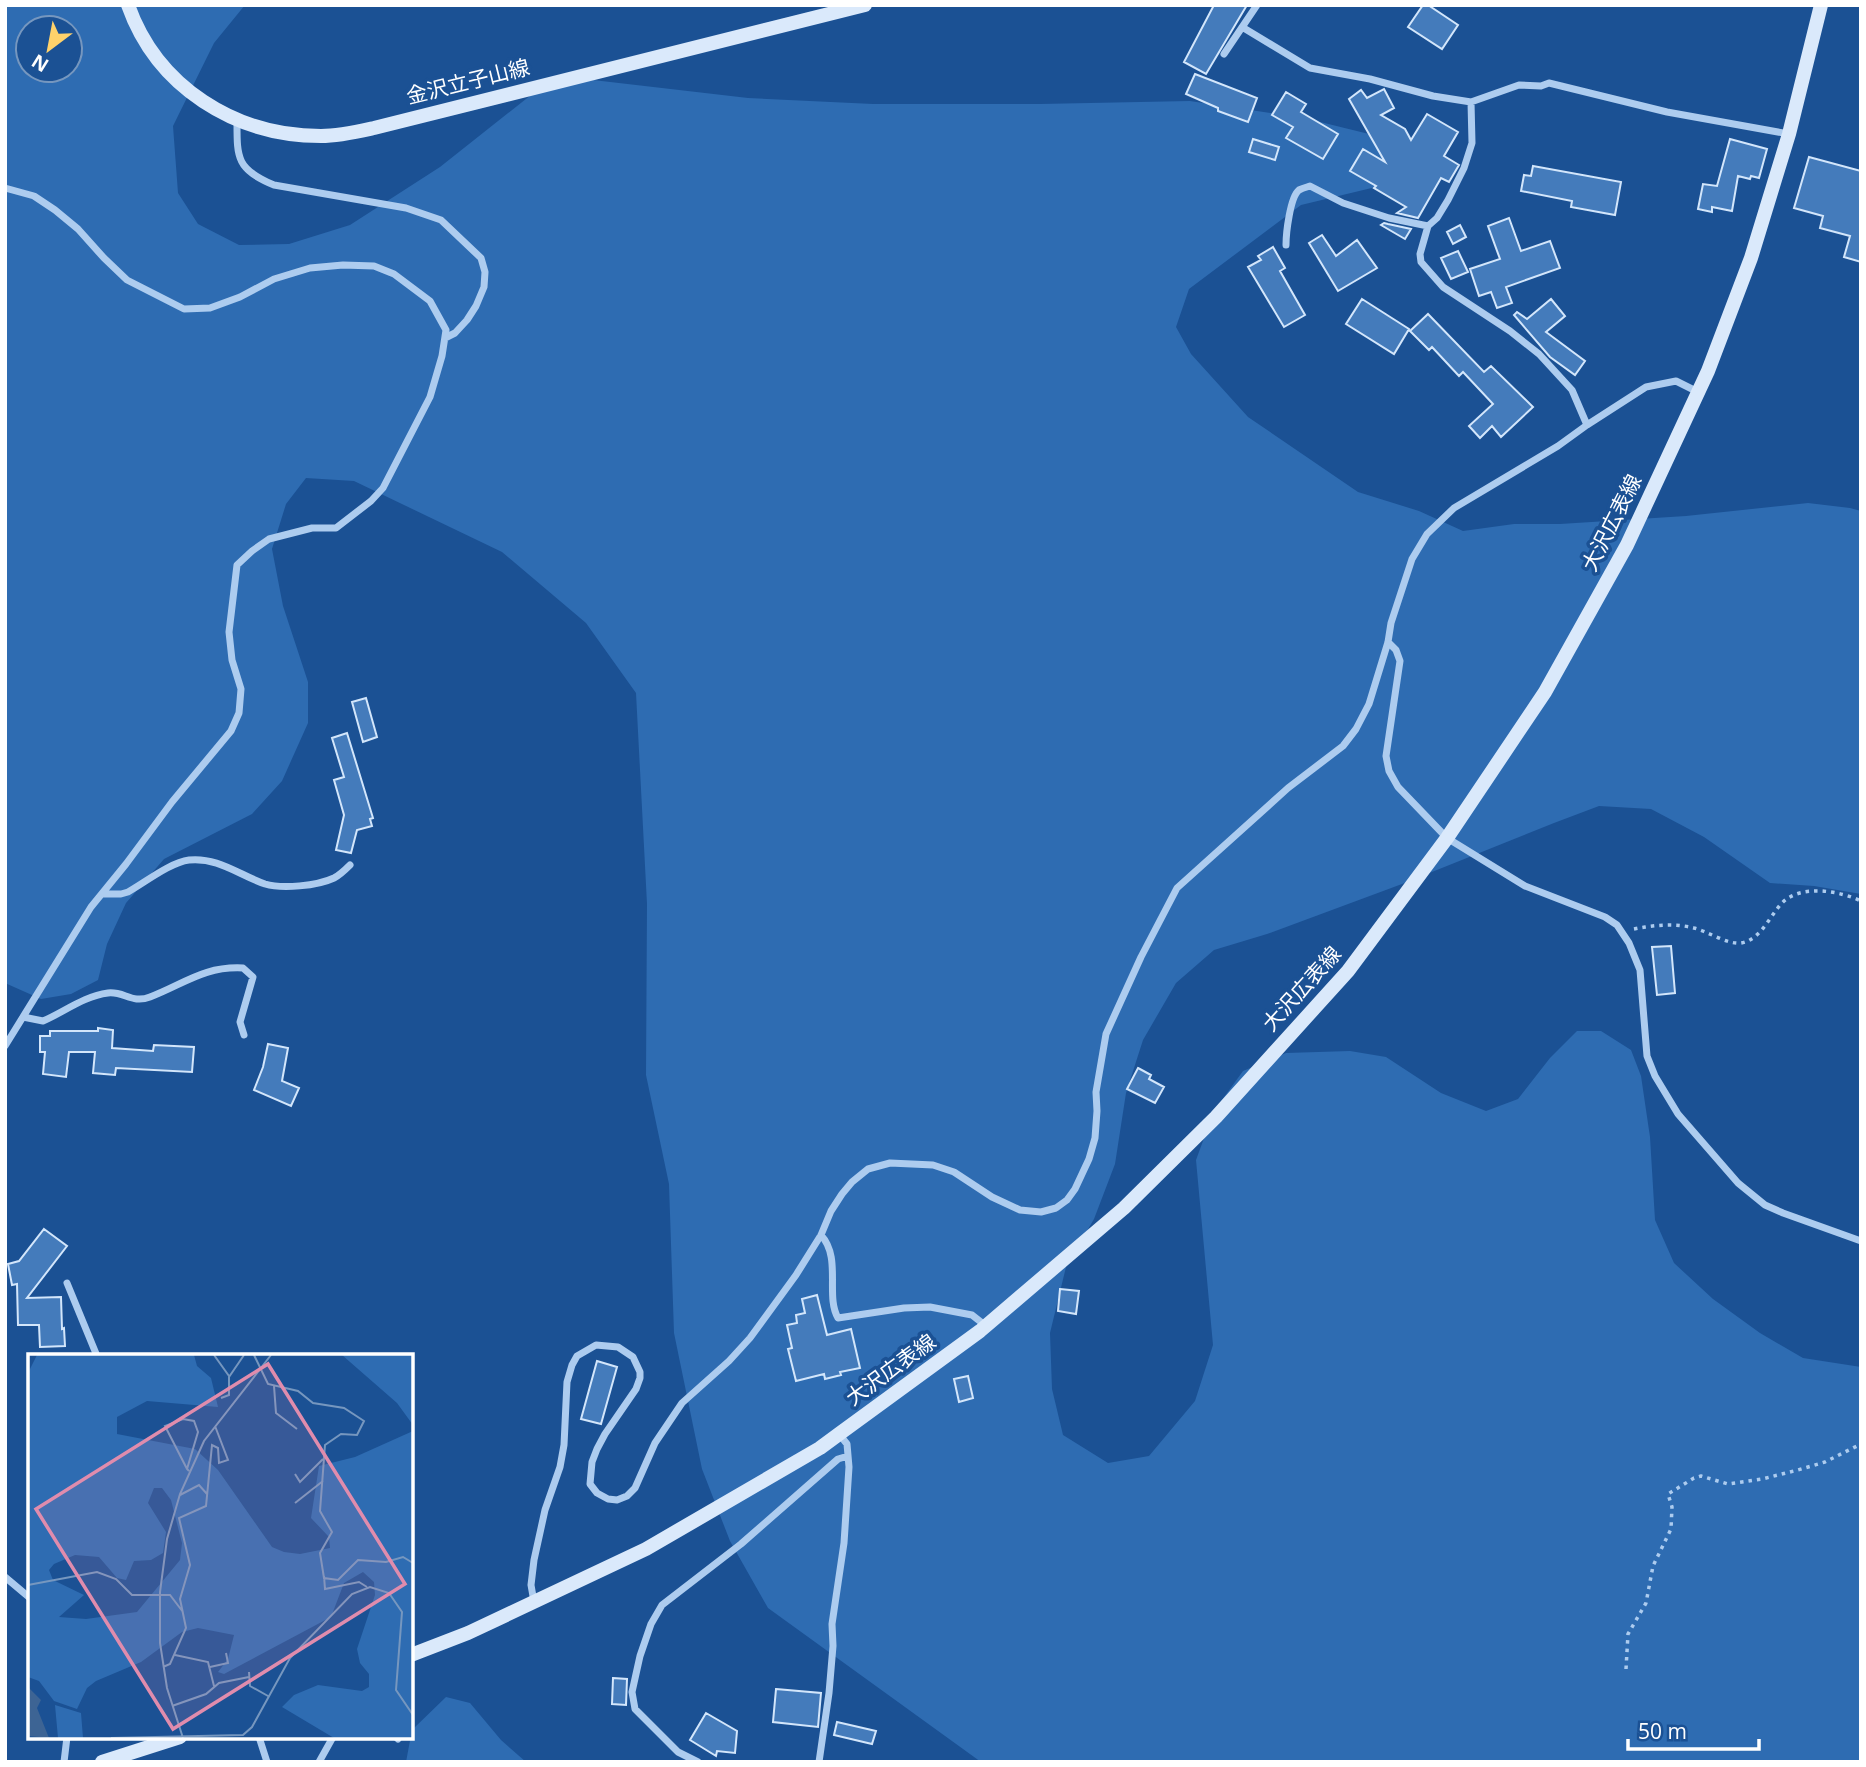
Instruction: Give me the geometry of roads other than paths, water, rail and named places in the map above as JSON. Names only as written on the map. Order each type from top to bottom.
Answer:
[{"type":"main road","name":"金沢立子山線","points":[[128,5],[145,44],[170,76],[189,92],[237,120],[262,129],[321,136],[346,134],[865,5]]},
{"type":"main road","name":"大沢広表線","points":[[413,1654],[468,1633],[646,1549],[820,1448],[986,1326],[1124,1208],[1216,1116],[1348,971],[1447,838],[1545,692],[1620,558],[1708,371],[1751,258],[1789,134],[1821,5]]},
{"type":"main road","points":[[102,1762],[174,1739]]},
{"type":"street","points":[[1224,54],[1257,5]]},
{"type":"street","points":[[1242,27],[1310,68],[1370,79],[1433,96],[1471,102],[1519,85],[1541,86],[1549,83],[1667,112],[1789,134]]},
{"type":"street","points":[[1471,102],[1472,143],[1464,168],[1437,218],[1428,226],[1420,254],[1421,262],[1443,287],[1510,331],[1539,354],[1572,390],[1587,425]]},
{"type":"street","points":[[237,120],[239,158],[243,166],[259,179],[274,185],[427,214],[441,220],[481,258],[485,272],[484,287],[476,306],[467,320],[454,333],[444,338]]},
{"type":"street","points":[[1286,245],[1286,232],[1295,196],[1299,190],[1310,186],[1343,203],[1389,218],[1428,226]]},
{"type":"street","points":[[5,188],[34,196],[55,209],[127,280],[184,309],[209,308],[240,297],[274,279],[310,268],[374,266],[394,274],[430,301],[446,330],[430,397],[377,495],[335,528],[312,528],[269,539],[237,565],[229,632],[232,660],[241,689],[239,713],[231,731],[91,906],[5,1045]]},
{"type":"street","points":[[534,1602],[531,1585],[534,1560],[545,1510],[560,1467],[567,1382],[578,1356],[596,1345],[618,1347],[633,1357],[640,1372],[636,1389],[605,1434],[592,1462],[590,1484],[597,1493],[617,1500],[627,1496],[635,1488],[655,1443],[681,1403],[729,1362],[750,1338],[796,1275],[821,1235],[831,1212],[852,1182],[868,1169],[890,1163],[933,1165],[954,1172],[992,1197],[1020,1210],[1041,1212],[1056,1208],[1067,1200],[1089,1159],[1095,1138],[1099,1070],[1106,1034],[1141,957],[1177,888],[1288,788],[1343,746],[1356,729],[1369,704],[1412,559],[1427,534],[1454,508],[1558,446],[1646,387],[1676,381],[1698,392]]},
{"type":"street","points":[[1388,642],[1396,650],[1400,661],[1386,756],[1389,771],[1403,793],[1447,838],[1525,886],[1605,917],[1618,925],[1640,970],[1647,1056],[1654,1076],[1678,1114],[1738,1183],[1759,1200],[1783,1213],[1861,1241]]},
{"type":"street","points":[[102,894],[128,892],[185,860],[212,861],[229,866],[268,885],[294,887],[332,879],[350,865]]},
{"type":"street","points":[[23,1017],[43,1021],[78,1002],[107,993],[140,1000],[202,972],[231,967],[243,968],[253,977],[240,1022],[244,1035]]},
{"type":"street","points":[[821,1235],[830,1254],[834,1308],[838,1318],[930,1307],[972,1315],[986,1326]]},
{"type":"street","points":[[67,1283],[96,1354]]},
{"type":"street","points":[[819,1762],[829,1693],[832,1624],[844,1543],[849,1467],[847,1444],[839,1434]]},
{"type":"street","points":[[698,1762],[678,1752],[635,1709],[632,1692],[640,1656],[651,1625],[662,1605],[741,1544],[838,1459],[848,1456]]},
{"type":"street","points":[[5,1577],[28,1596]]},
{"type":"street","points":[[64,1762],[67,1739]]},
{"type":"street","points":[[260,1739],[267,1762]]},
{"type":"street","points":[[319,1762],[332,1739]]}]
